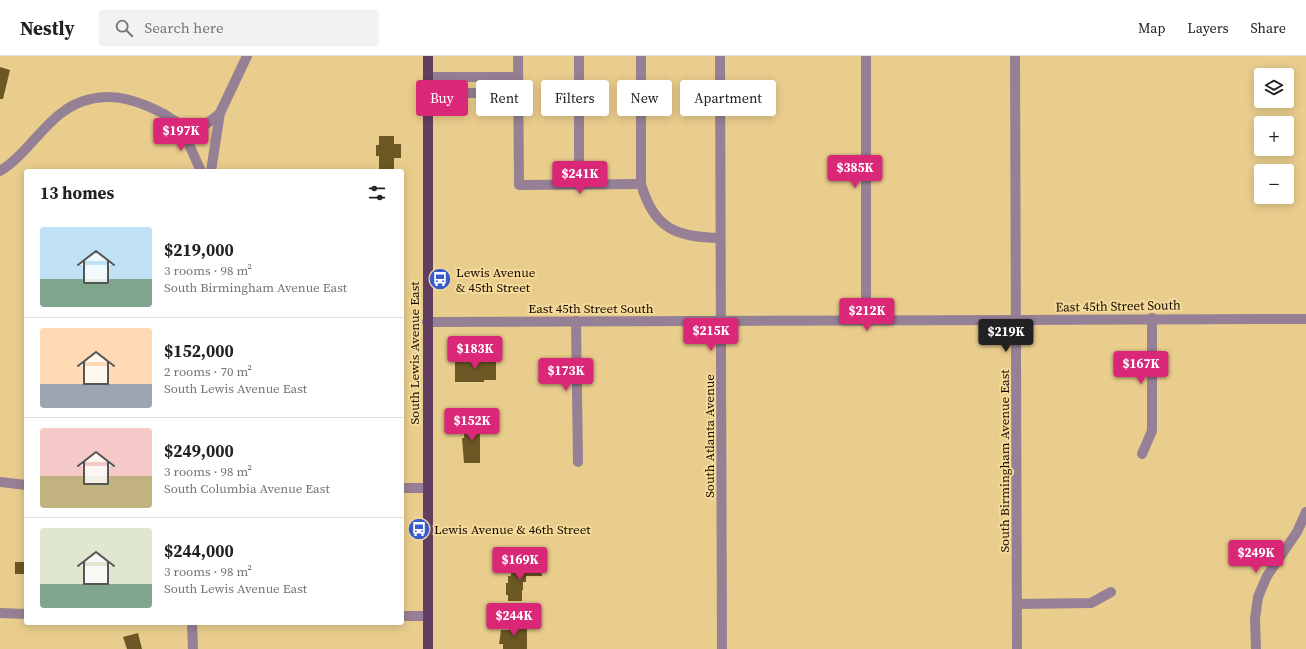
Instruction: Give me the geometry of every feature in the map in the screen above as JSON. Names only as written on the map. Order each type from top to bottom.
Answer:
[{"type":"main road","name":"South Lewis Avenue East","points":[[428,56],[428,80]]},
{"type":"main road","name":"South Lewis Avenue East","points":[[428,116],[428,649]]},
{"type":"street","points":[[211,169],[220,113],[247,56]]},
{"type":"street","points":[[428,76],[518,78],[518,56]]},
{"type":"street","points":[[579,56],[580,184]]},
{"type":"street","points":[[641,56],[641,184],[645,196],[657,218],[675,232],[690,237],[720,238]]},
{"type":"street","name":"South Atlanta Avenue","points":[[720,56],[722,649]]},
{"type":"street","points":[[866,56],[866,321]]},
{"type":"street","name":"South Birmingham Avenue East","points":[[1015,56],[1017,649]]},
{"type":"street","points":[[468,93],[475,93],[475,77]]},
{"type":"street","points":[[0,172],[12,164],[56,117],[74,105],[90,99],[111,97],[131,99],[164,114],[180,125],[196,127],[210,122],[220,113]]},
{"type":"street","points":[[518,116],[519,185],[641,184]]},
{"type":"street","points":[[180,125],[200,169]]},
{"type":"street","points":[[1142,454],[1152,431],[1152,318]]},
{"type":"street","name":"East 45th Street South","points":[[427,322],[866,321],[1152,318],[1306,319]]},
{"type":"street","points":[[576,321],[578,462]]},
{"type":"street","points":[[0,482],[24,485]]},
{"type":"street","points":[[404,488],[428,488]]},
{"type":"street","points":[[1256,649],[1255,619],[1258,597],[1267,576],[1297,532],[1306,512]]},
{"type":"street","points":[[1017,604],[1091,603],[1110,592]]},
{"type":"street","points":[[0,613],[24,614]]},
{"type":"street","points":[[404,616],[428,616]]},
{"type":"street","points":[[192,625],[193,649]]},
{"type":"building","points":[[0,67],[10,70],[3,99],[0,99]]},
{"type":"building","points":[[379,136],[394,136],[394,144],[401,144],[401,158],[394,158],[394,169],[379,169],[379,156],[376,156],[376,145],[379,145]]},
{"type":"building","points":[[485,358],[496,358],[496,380],[484,380],[484,382],[455,382],[455,360],[485,360]]},
{"type":"building","points":[[467,419],[480,419],[480,463],[464,463],[462,438],[464,438],[464,433],[467,433]]},
{"type":"building","points":[[15,562],[24,562],[24,574],[15,574]]},
{"type":"building","points":[[511,566],[541,566],[542,576],[526,576],[526,582],[523,582],[522,601],[508,601],[508,595],[506,595],[506,583],[508,583],[508,576],[511,576]]},
{"type":"building","points":[[509,623],[519,623],[519,626],[527,626],[527,649],[503,649],[503,644],[499,644],[501,630],[509,630]]},
{"type":"building","points":[[138,633],[142,649],[127,649],[123,637]]},
{"type":"place","name":"Lewis Avenue & 45th Street","points":[[440,279]]},
{"type":"place","name":"Lewis Avenue & 46th Street","points":[[419,529]]}]
